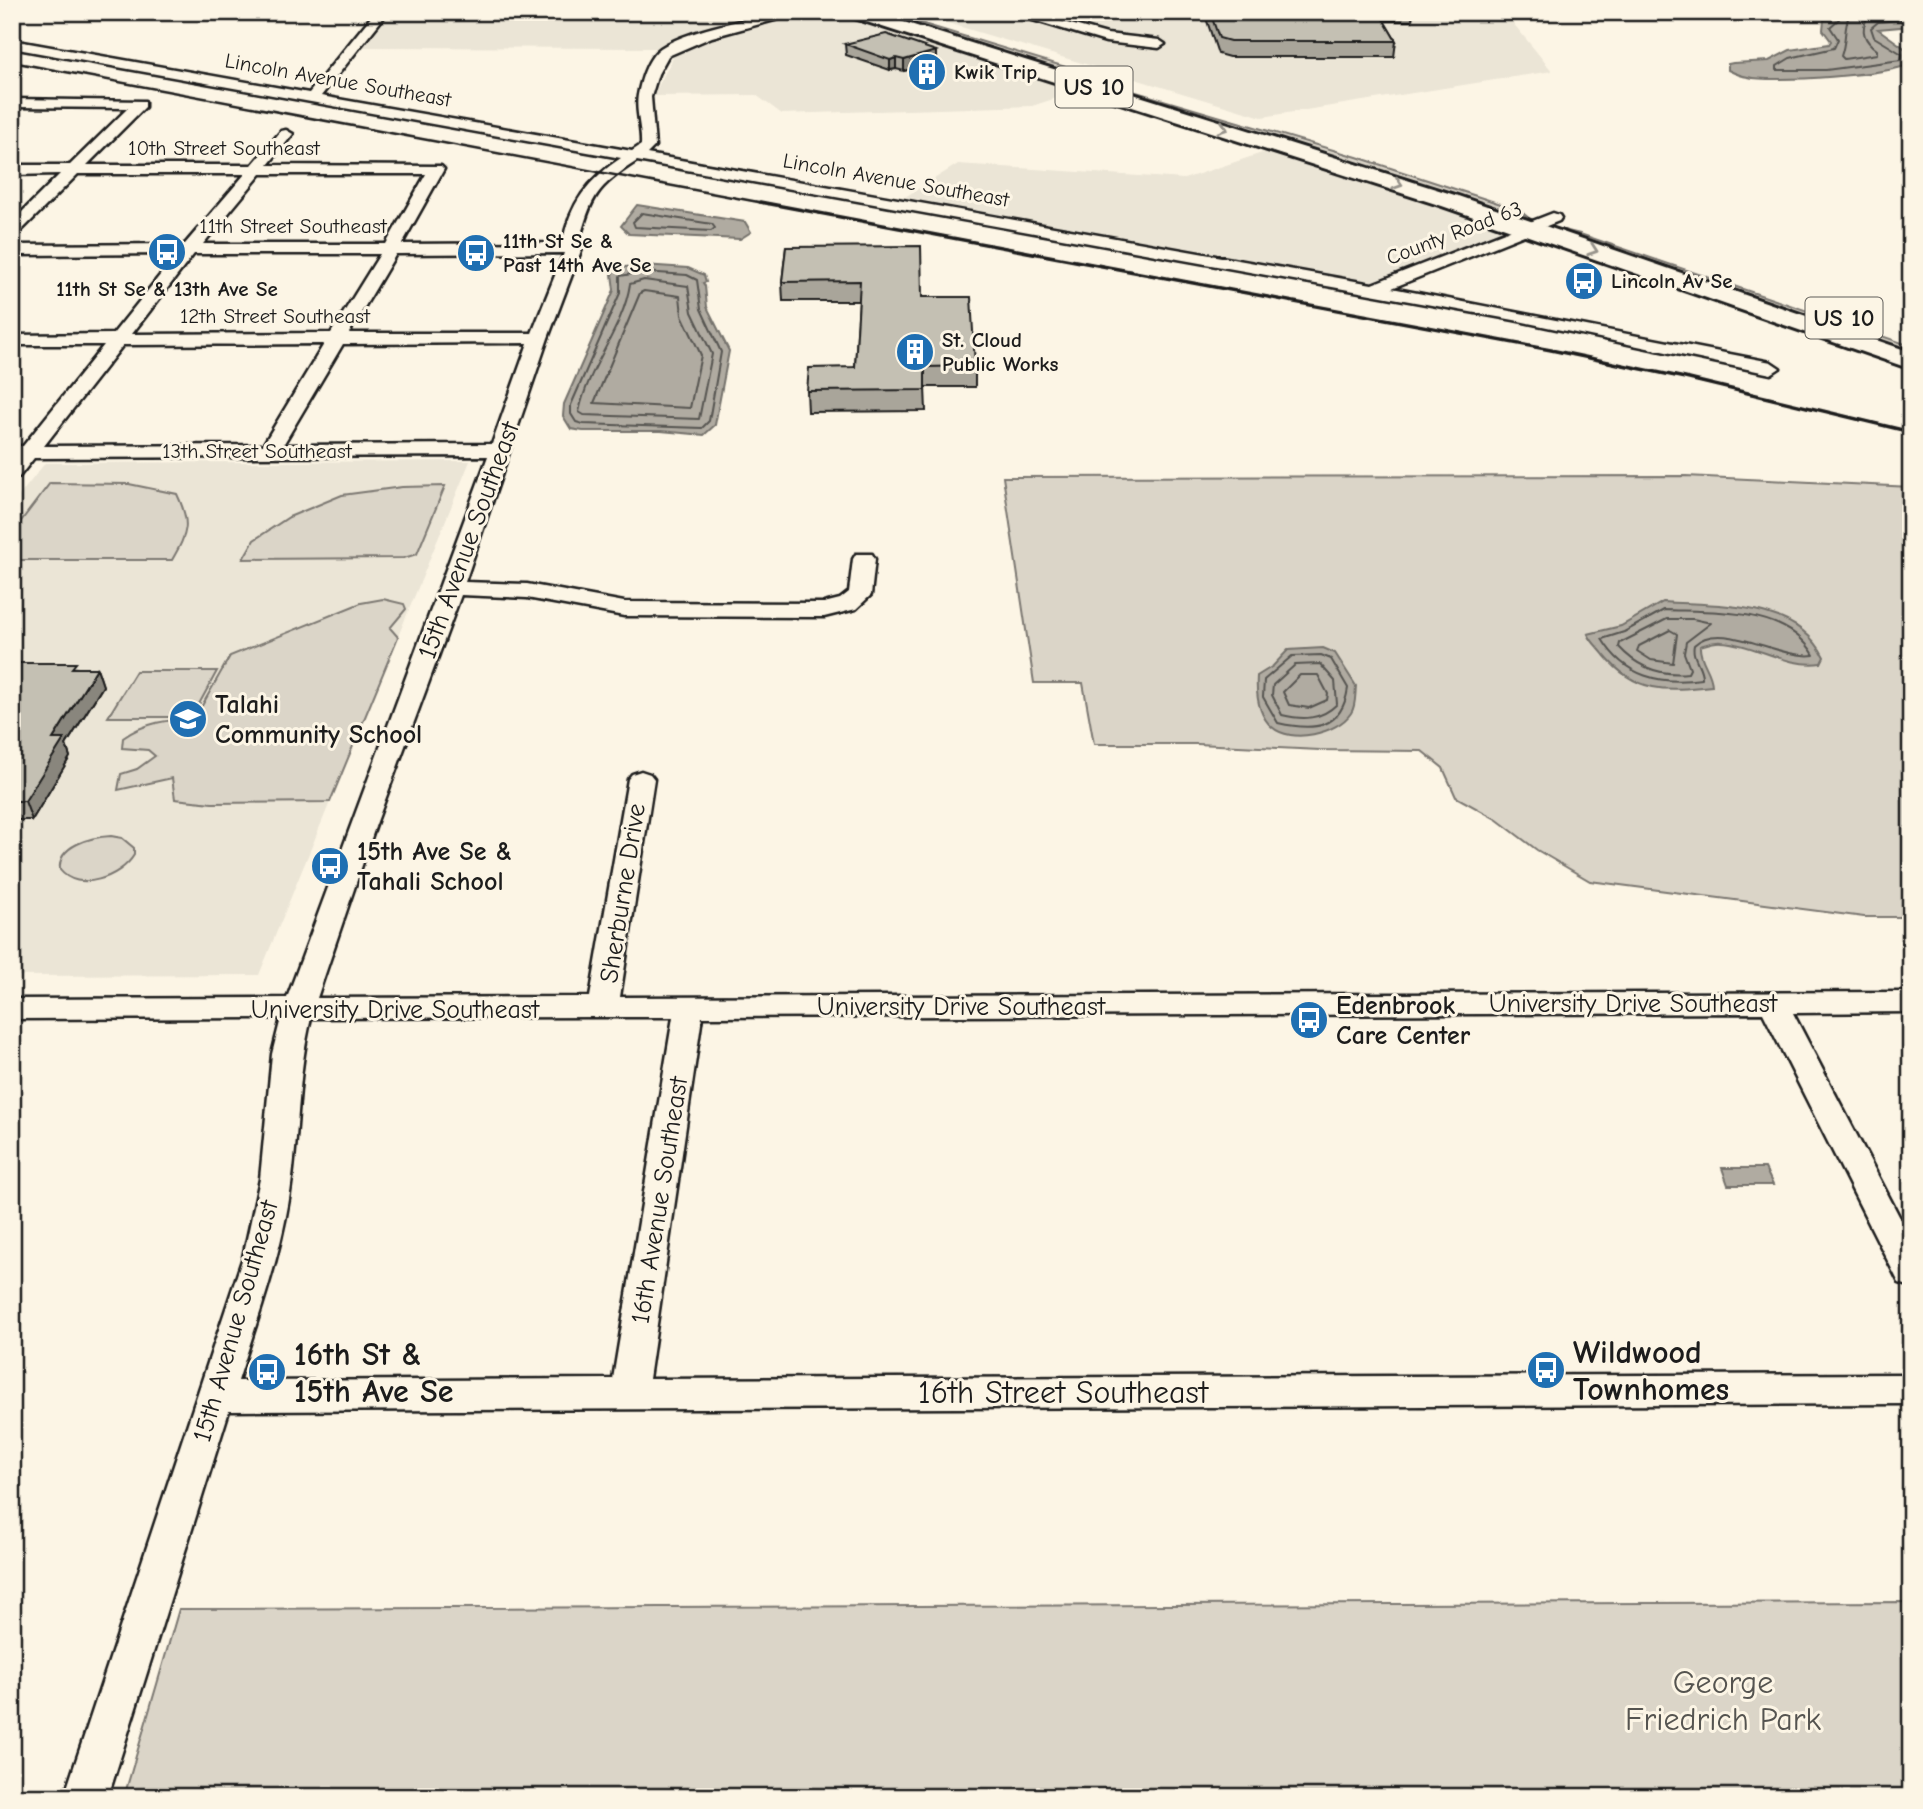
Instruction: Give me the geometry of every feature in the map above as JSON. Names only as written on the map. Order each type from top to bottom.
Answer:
[{"type":"highway","name":"US 10","points":[[854,12],[1333,163],[1911,361]]},
{"type":"highway","name":"US 10","points":[[899,12],[1304,137],[1553,218],[1911,341]]},
{"type":"street","points":[[312,98],[382,12]]},
{"type":"street","points":[[739,12],[765,20]]},
{"type":"street","name":"15th Avenue Southeast","points":[[86,1797],[260,1257],[276,1179],[287,1054],[298,1009],[366,816],[452,588],[539,338],[574,248],[582,242],[602,191],[638,160],[636,157],[648,146],[649,132],[644,97],[662,54],[686,42],[798,12]]},
{"type":"street","points":[[1012,12],[1114,40],[1159,44]]},
{"type":"street","name":"Lincoln Avenue Southeast","points":[[12,44],[1580,328],[1771,368]]},
{"type":"street","points":[[12,103],[140,104],[77,170],[12,231]]},
{"type":"street","points":[[12,473],[21,452],[286,134]]},
{"type":"street","name":"10th Street Southeast","points":[[12,170],[436,169],[393,249]]},
{"type":"street","name":"County Road 63","points":[[1372,290],[1553,218]]},
{"type":"street","name":"11th Street Southeast","points":[[12,250],[574,248]]},
{"type":"street","points":[[270,450],[335,339],[393,249]]},
{"type":"street","name":"12th Street Southeast","points":[[12,340],[539,338]]},
{"type":"street","name":"13th Street Southeast","points":[[21,452],[501,450]]},
{"type":"street","points":[[452,588],[527,590],[624,609],[824,610],[848,604],[860,595],[864,559]]},
{"type":"street","name":"Sherburne Drive","points":[[603,1008],[641,779]]},
{"type":"street","name":"University Drive Southeast","points":[[12,1009],[1911,1002]]},
{"type":"street","points":[[1773,1003],[1911,1273]]},
{"type":"street","name":"16th Avenue Southeast","points":[[629,1393],[689,1007]]},
{"type":"street","name":"16th Street Southeast","points":[[215,1396],[1911,1389]]},
{"type":"shaded area","points":[[387,12],[735,12],[756,21],[662,48],[362,47]]},
{"type":"shaded area","points":[[812,12],[842,12],[1087,88],[1032,106],[782,114],[756,95],[653,96],[676,52],[703,40]]},
{"type":"shaded area","points":[[911,12],[1504,12],[1552,71],[1262,117]]},
{"type":"shaded area","points":[[1274,149],[1510,230],[1369,286],[905,197],[958,164],[1184,179]]},
{"type":"shaded area","name":"Talahi Community School","points":[[470,461],[259,975],[12,976],[12,505],[45,463]]},
{"type":"green space","points":[[866,12],[884,12],[1082,72],[1099,80],[1078,77]]},
{"type":"green space","points":[[1115,88],[1357,157],[1519,210],[1530,219],[1510,215]]},
{"type":"green space","points":[[1551,227],[1580,234],[1911,346],[1911,355]]},
{"type":"green space","points":[[1686,476],[1911,487],[1911,917],[1864,917],[1590,881],[1537,850],[1496,819],[1456,797],[1443,768],[1422,751],[1320,750],[1197,744],[1094,744],[1083,683],[1034,683],[1003,477]]},
{"type":"green space","points":[[50,483],[129,484],[177,494],[186,521],[182,542],[172,560],[12,560],[12,533]]},
{"type":"green space","points":[[445,486],[417,554],[404,558],[243,559],[254,540],[289,517],[342,495],[402,487]]},
{"type":"green space","points":[[383,599],[404,604],[406,609],[390,628],[398,637],[330,802],[212,803],[175,799],[172,778],[118,790],[121,774],[137,769],[155,756],[148,750],[122,748],[123,738],[148,725],[195,718],[230,656],[361,603]]},
{"type":"green space","points":[[136,671],[217,671],[192,717],[108,717]]},
{"type":"green space","points":[[111,836],[122,838],[134,848],[134,855],[119,870],[88,881],[68,877],[60,870],[64,854],[77,844]]},
{"type":"green space","name":"George Friedrich Park","points":[[1911,1602],[1911,1797],[124,1797],[179,1609]]},
{"type":"water","points":[[1848,12],[1911,12],[1911,26],[1878,29],[1910,52],[1911,63],[1858,74],[1780,79],[1743,76],[1728,70],[1728,64],[1769,61],[1790,50],[1829,44],[1831,41],[1823,30],[1824,20]]},
{"type":"water","points":[[637,205],[745,222],[751,232],[740,239],[629,234],[621,226]]},
{"type":"water","points":[[643,265],[688,268],[704,275],[707,307],[729,351],[715,425],[704,435],[661,431],[583,431],[571,429],[563,416],[564,404],[614,290],[612,274],[616,268]]},
{"type":"water","points":[[1663,602],[1729,606],[1774,616],[1794,625],[1811,638],[1824,657],[1821,663],[1808,664],[1735,644],[1714,642],[1700,646],[1712,686],[1666,689],[1640,683],[1616,668],[1588,634],[1621,626]]},
{"type":"water","points":[[1323,648],[1335,653],[1356,686],[1353,710],[1344,720],[1325,731],[1302,736],[1280,732],[1267,722],[1260,710],[1257,676],[1273,666],[1288,650]]},
{"type":"water","points":[[1722,1168],[1765,1168],[1773,1185],[1728,1185]]},
{"type":"building","points":[[1210,12],[1379,12],[1396,41],[1230,41],[1219,38]]},
{"type":"building","points":[[886,34],[936,51],[904,60],[890,60],[845,44]]},
{"type":"building","name":"St. Cloud Public Works","points":[[921,246],[922,297],[971,297],[975,366],[925,367],[925,390],[807,391],[809,368],[855,367],[860,281],[782,282],[786,247]]},
{"type":"building","points":[[12,661],[76,663],[72,668],[97,668],[53,739],[64,739],[25,801],[12,801]]},
{"type":"railway","points":[[12,62],[769,204]]},
{"type":"railway","points":[[760,202],[1551,350],[1685,378],[1911,432]]},
{"type":"place","name":"Kwik Trip","points":[[927,72]]},
{"type":"place","name":"11th St Se & 13th Ave Se","points":[[167,252]]},
{"type":"place","name":"11th St Se & Past 14th Ave Se","points":[[476,253]]},
{"type":"place","name":"Lincoln Av Se","points":[[1584,281]]},
{"type":"place","name":"St. Cloud Public Works","points":[[915,352]]},
{"type":"place","name":"Talahi Community School","points":[[188,719]]},
{"type":"place","name":"15th Ave Se & Tahali School","points":[[330,866]]},
{"type":"place","name":"Edenbrook Care Center","points":[[1309,1020]]},
{"type":"place","name":"Wildwood Townhomes","points":[[1546,1370]]},
{"type":"place","name":"16th St & 15th Ave Se","points":[[267,1372]]}]
